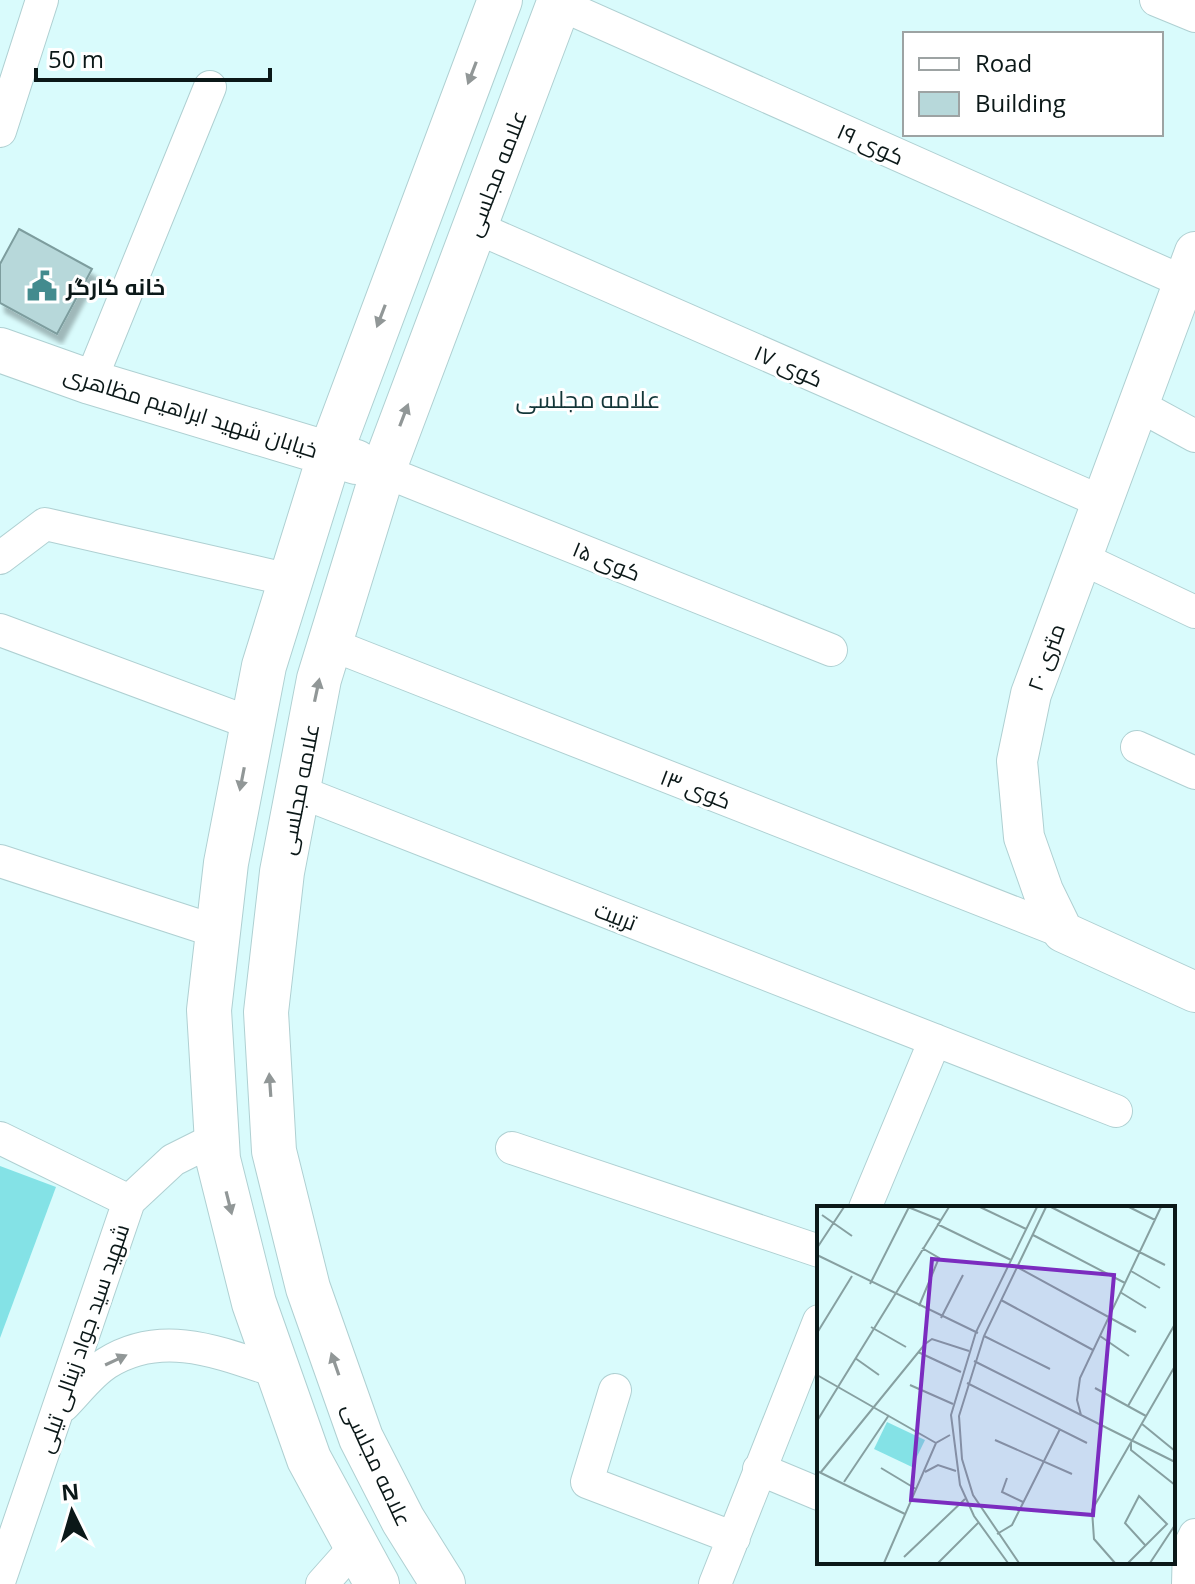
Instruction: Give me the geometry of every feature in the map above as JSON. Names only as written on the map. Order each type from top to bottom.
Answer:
[{"type":"main road","points":[[365,1566],[309,1459],[254,1303],[218,1159],[209,1010],[226,863],[264,666],[330,454],[500,0]]},
{"type":"main road","name":"علامه مجلسی","points":[[443,1584],[403,1520],[361,1438],[308,1288],[274,1151],[266,1012],[282,872],[330,644],[383,471],[559,2]]},
{"type":"main road","name":"خیابان شهید ابراهیم مظاهری","points":[[0,350],[90,382],[383,471]]},
{"type":"main road","points":[[217,1138],[273,1129]]},
{"type":"street","points":[[0,131],[42,0]]},
{"type":"street","points":[[1156,0],[1195,16]]},
{"type":"street","name":"کوی ۱۹","points":[[559,2],[1191,274]]},
{"type":"street","points":[[90,382],[210,87]]},
{"type":"street","name":"کوی ۱۷","points":[[475,227],[1102,502]]},
{"type":"street","name":"۲۰ متری","points":[[1063,932],[1043,891],[1024,837],[1017,761],[1031,694],[1138,405],[1191,274]]},
{"type":"street","points":[[1138,405],[1195,436]]},
{"type":"street","name":"کوی ۱۵","points":[[383,471],[831,650]]},
{"type":"street","points":[[0,558],[45,524],[290,580]]},
{"type":"street","points":[[1081,558],[1195,612]]},
{"type":"street","points":[[0,630],[253,724]]},
{"type":"street","name":"کوی ۱۳","points":[[330,644],[1063,932]]},
{"type":"street","points":[[1137,747],[1195,773]]},
{"type":"street","name":"تربیت","points":[[298,791],[1116,1111]]},
{"type":"street","points":[[0,861],[218,932]]},
{"type":"street","points":[[1063,932],[1195,992]]},
{"type":"street","points":[[866,1206],[935,1040]]},
{"type":"street","points":[[0,1138],[129,1201]]},
{"type":"street","name":"شهید سید جواد زینالی تیلی","points":[[0,1579],[11,1505],[58,1411],[129,1201],[173,1160],[217,1138]]},
{"type":"street","points":[[512,1148],[817,1250]]},
{"type":"street","points":[[715,1584],[817,1326]]},
{"type":"street","points":[[58,1411],[106,1363],[158,1343],[219,1352],[278,1372]]},
{"type":"street","points":[[615,1390],[587,1482],[734,1538]]},
{"type":"street","points":[[759,1469],[817,1493]]},
{"type":"street","points":[[1188,1584],[1189,1547],[1195,1535]]},
{"type":"street","points":[[322,1584],[365,1566]]},
{"type":"shaded area","points":[[0,1166],[56,1187],[0,1338]]},
{"type":"building","name":"خانه کارگر","points":[[19,229],[92,269],[57,334],[0,303],[0,264]]},
{"type":"place","name":"خانه کارگر","points":[[42,286]]},
{"type":"district","name":"علامه مجلسی","points":[[588,398]]}]
